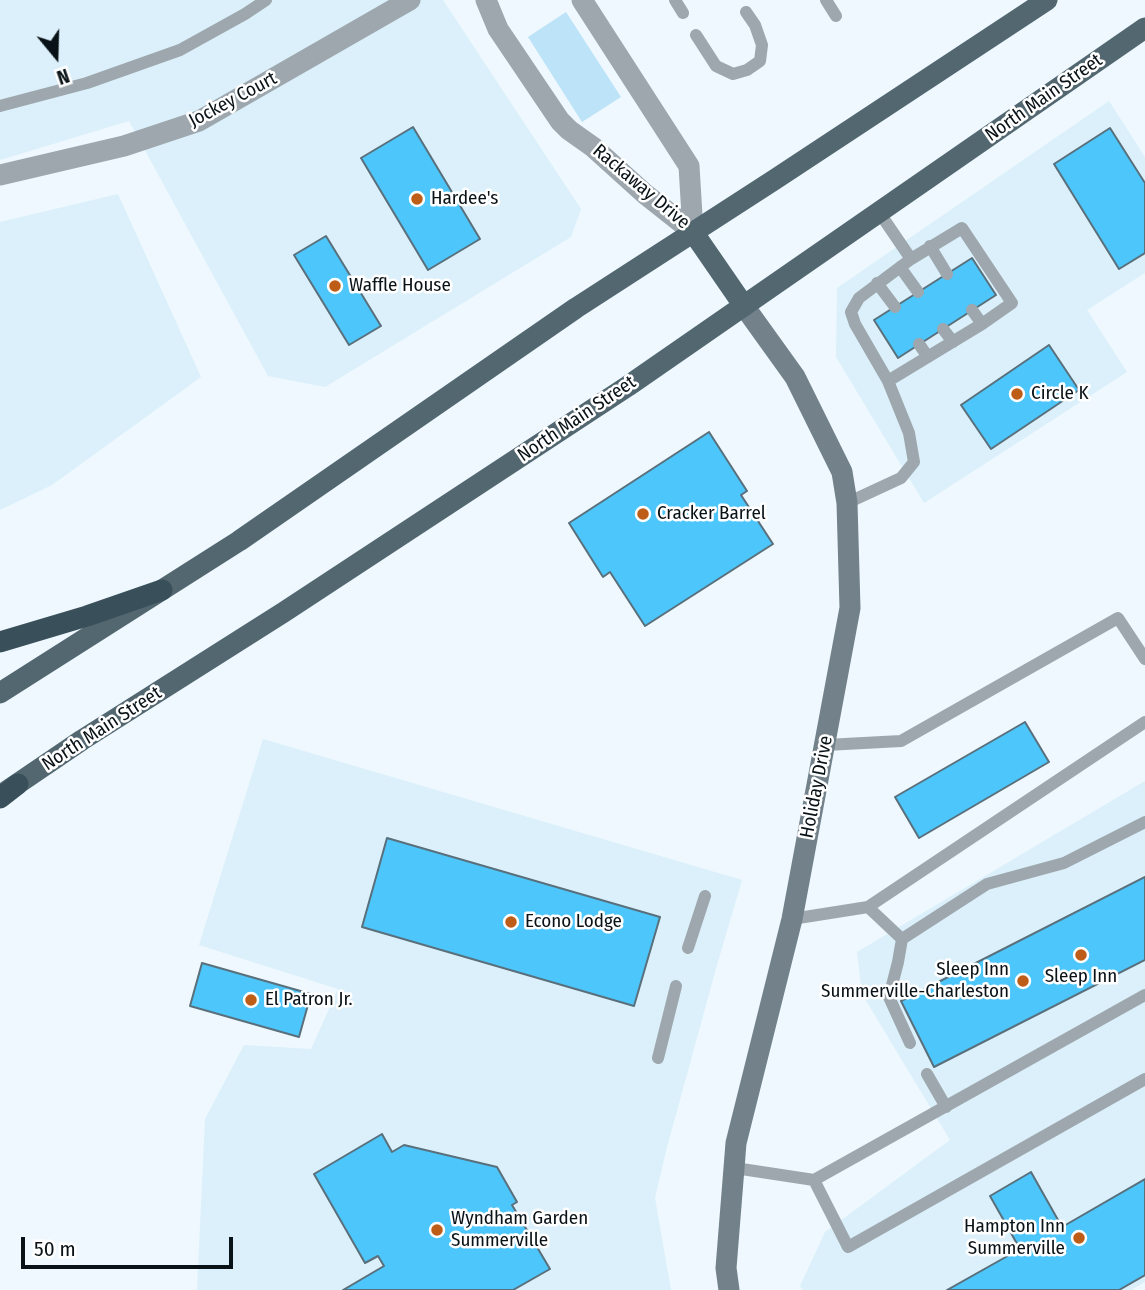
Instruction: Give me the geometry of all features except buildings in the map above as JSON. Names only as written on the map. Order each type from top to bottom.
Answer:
[{"type":"highway","points":[[0,642],[162,590]]},
{"type":"main road","points":[[0,692],[239,541],[576,308],[1047,0]]},
{"type":"main road","name":"North Main Street","points":[[6,792],[628,386],[1145,28]]},
{"type":"main road","points":[[693,232],[744,306]]},
{"type":"main road","name":"Holiday Drive","points":[[729,1290],[726,1268],[736,1143],[792,919],[850,608],[847,503],[842,472],[795,377],[744,306]]},
{"type":"street","name":"Jockey Court","points":[[0,175],[124,146],[199,121],[410,0]]},
{"type":"street","name":"Rackaway Drive","points":[[486,0],[498,29],[560,121],[693,232]]},
{"type":"street","name":"Rackaway Drive","points":[[582,0],[689,166],[693,232]]},
{"type":"lane","points":[[0,106],[86,83],[180,50],[266,0]]},
{"type":"lane","points":[[675,0],[683,13]]},
{"type":"lane","points":[[826,0],[836,16]]},
{"type":"lane","points":[[696,35],[716,66],[733,74],[747,70],[760,61],[762,45],[747,12]]},
{"type":"lane","points":[[879,212],[918,292]]},
{"type":"lane","points":[[847,503],[901,478],[914,462],[909,433],[888,381],[855,324],[851,312],[859,298],[877,283],[930,246],[962,228],[1012,303],[888,381]]},
{"type":"lane","points":[[930,246],[947,274]]},
{"type":"lane","points":[[877,283],[895,307]]},
{"type":"lane","points":[[972,310],[982,324]]},
{"type":"lane","points":[[943,329],[953,342]]},
{"type":"lane","points":[[919,344],[928,356]]},
{"type":"lane","points":[[826,745],[901,741],[1118,618],[1145,659]]},
{"type":"lane","points":[[792,919],[868,907],[1145,722]]},
{"type":"lane","points":[[910,1042],[888,997],[902,939],[986,884],[1064,863],[1145,822]]},
{"type":"lane","points":[[688,948],[705,897]]},
{"type":"lane","points":[[868,907],[902,939]]},
{"type":"lane","points":[[658,1058],[676,986]]},
{"type":"lane","points":[[735,1168],[814,1180],[1145,995]]},
{"type":"lane","points":[[927,1073],[946,1107]]},
{"type":"lane","points":[[814,1180],[848,1247],[1145,1079]]},
{"type":"shaded area","points":[[0,0],[443,0],[581,209],[571,237],[325,387],[268,376],[129,121],[0,160]]},
{"type":"shaded area","points":[[566,12],[621,97],[582,122],[528,37]]},
{"type":"shaded area","points":[[1109,101],[1145,157],[1145,273],[1087,310],[1127,372],[924,503],[836,357],[837,288]]},
{"type":"shaded area","points":[[118,194],[201,377],[52,485],[0,510],[0,222]]},
{"type":"shaded area","points":[[263,739],[742,880],[655,1198],[671,1290],[197,1290],[205,1119],[244,1045],[311,1049],[338,989],[199,945]]},
{"type":"shaded area","points":[[1145,781],[1145,1282],[1131,1290],[803,1290],[800,1286],[825,1232],[950,1140],[862,994],[857,952]]},
{"type":"place","name":"Hardee's","points":[[417,199]]},
{"type":"place","name":"Waffle House","points":[[335,286]]},
{"type":"place","name":"Circle K","points":[[1017,394]]},
{"type":"place","name":"Cracker Barrel","points":[[643,514]]},
{"type":"place","name":"Econo Lodge","points":[[511,922]]},
{"type":"place","name":"Sleep Inn","points":[[1081,955]]},
{"type":"place","name":"Sleep Inn Summerville-Charleston","points":[[1023,981]]},
{"type":"place","name":"El Patron Jr.","points":[[251,1000]]},
{"type":"place","name":"Wyndham Garden Summerville","points":[[437,1230]]},
{"type":"place","name":"Hampton Inn Summerville","points":[[1079,1238]]}]
